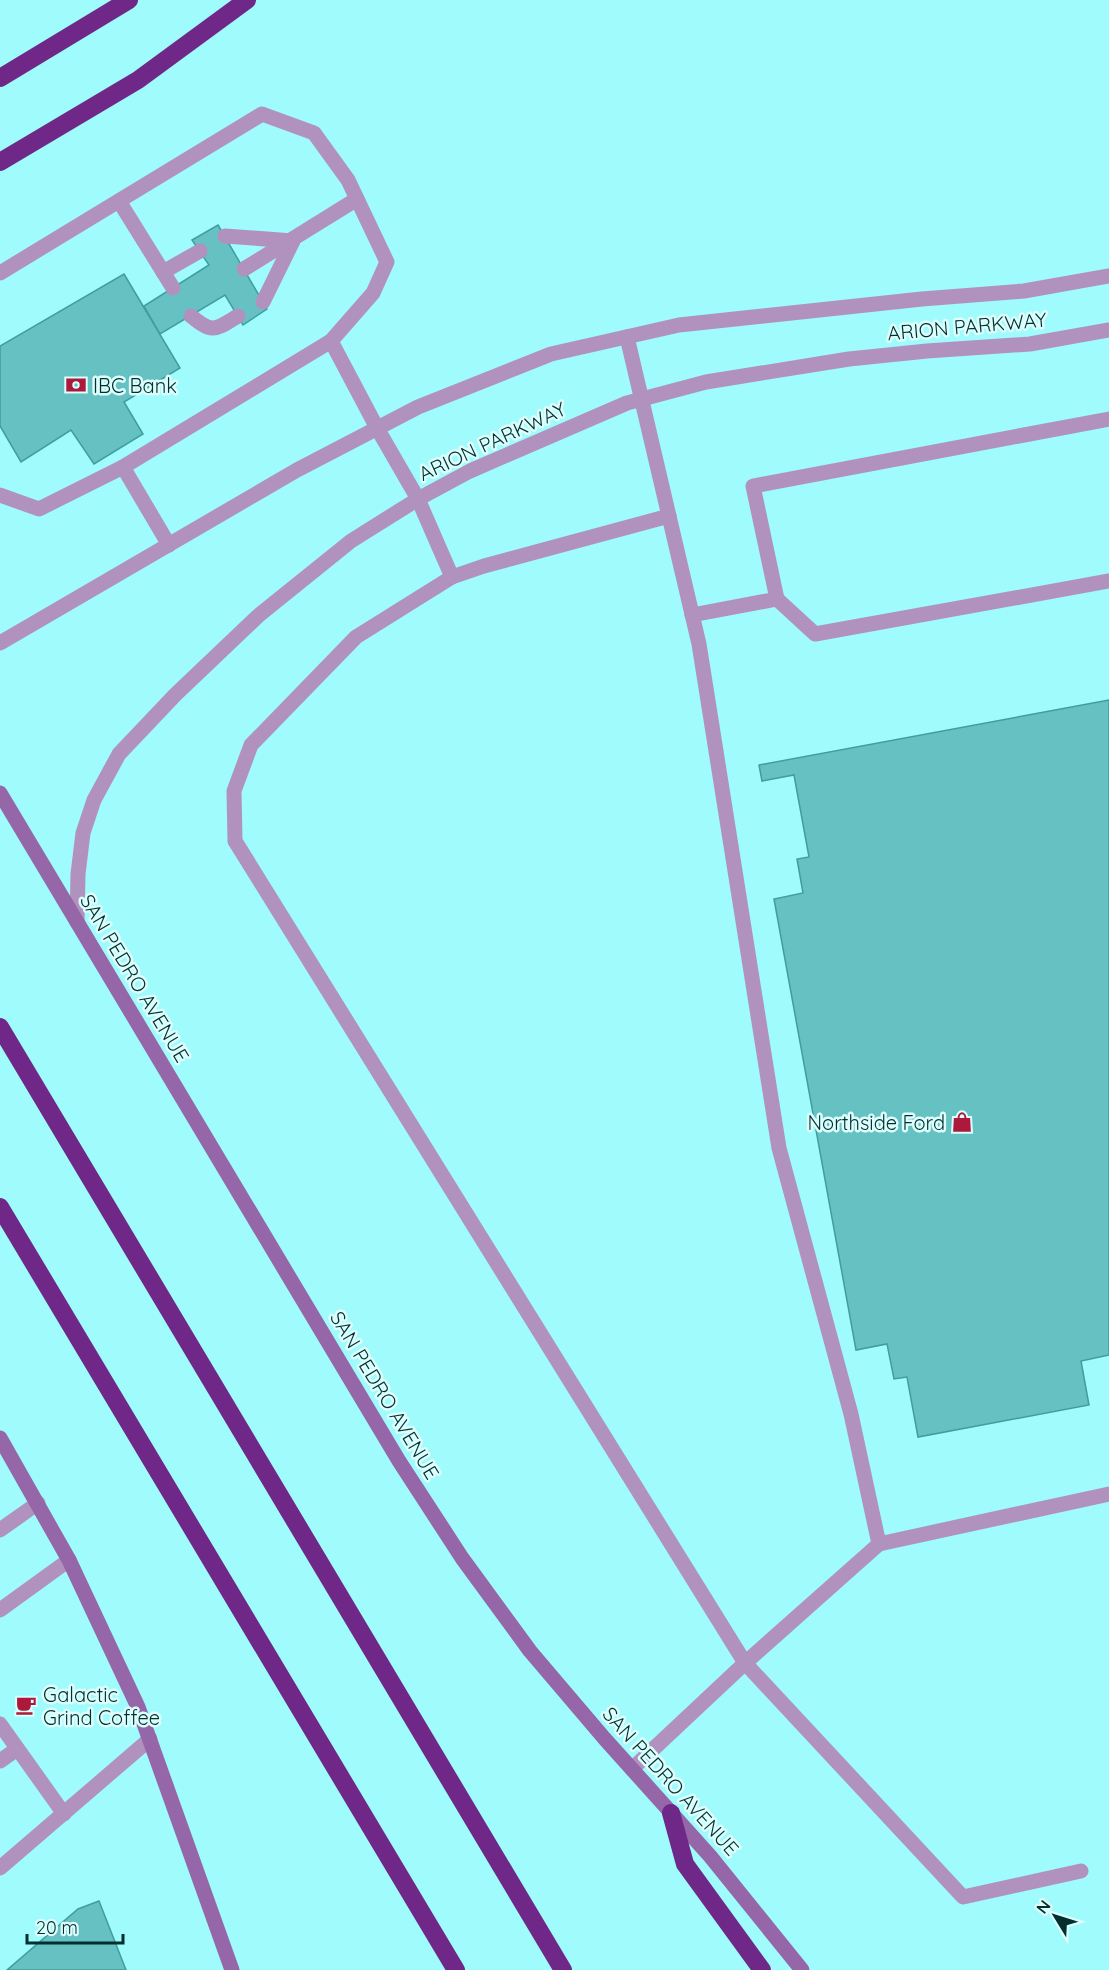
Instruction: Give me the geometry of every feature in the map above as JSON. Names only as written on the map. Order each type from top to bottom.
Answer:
[{"type":"highway","points":[[0,78],[129,0]]},
{"type":"highway","points":[[0,162],[138,80],[247,0]]},
{"type":"highway","points":[[0,1028],[563,1970]]},
{"type":"highway","points":[[0,1208],[456,1970]]},
{"type":"highway","points":[[671,1813],[685,1864],[762,1970]]},
{"type":"main road","name":"SAN PEDRO AVENUE","points":[[0,793],[430,1511],[530,1651],[574,1704],[710,1856],[802,1970]]},
{"type":"main road","points":[[0,1437],[69,1560],[115,1656],[150,1739],[232,1970]]},
{"type":"street","points":[[0,273],[262,114],[314,133],[348,180],[387,262],[373,293],[331,341],[123,467],[39,509],[0,495]]},
{"type":"street","points":[[244,269],[293,241],[357,199]]},
{"type":"street","points":[[119,201],[173,288]]},
{"type":"street","points":[[225,236],[293,241]]},
{"type":"street","points":[[263,302],[293,241]]},
{"type":"street","points":[[163,272],[200,251]]},
{"type":"street","name":"ARION PARKWAY","points":[[0,643],[297,470],[377,428],[418,407],[551,354],[679,325],[922,299],[1024,291],[1109,276]]},
{"type":"street","points":[[191,316],[208,329],[218,328],[238,316]]},
{"type":"street","name":"ARION PARKWAY","points":[[77,922],[78,874],[83,833],[94,800],[119,754],[175,695],[258,616],[351,541],[418,499],[470,471],[627,403],[706,382],[849,359],[1030,344],[1109,330]]},
{"type":"street","points":[[627,337],[699,644],[779,1148],[851,1414],[879,1544]]},
{"type":"street","points":[[331,341],[418,499],[452,576]]},
{"type":"street","points":[[1109,419],[753,486],[777,598],[815,634],[1109,581]]},
{"type":"street","points":[[123,467],[169,545]]},
{"type":"street","points":[[669,516],[452,576],[356,637],[251,746],[234,791],[235,841],[745,1663],[963,1897],[1081,1871]]},
{"type":"street","points":[[692,615],[777,598]]},
{"type":"street","points":[[632,1769],[745,1663],[879,1544],[1109,1494]]},
{"type":"street","points":[[0,1530],[38,1503]]},
{"type":"street","points":[[0,1610],[69,1560]]},
{"type":"street","points":[[0,1724],[64,1814]]},
{"type":"street","points":[[0,1868],[150,1739]]},
{"type":"street","points":[[0,1761],[17,1749]]},
{"type":"building","points":[[218,225],[267,309],[243,325],[225,295],[160,334],[144,306],[209,265],[192,240]]},
{"type":"building","name":"IBC Bank","points":[[124,274],[180,368],[124,402],[143,434],[94,464],[71,430],[21,462],[0,426],[0,346]]},
{"type":"building","name":"Northside Ford","points":[[1109,700],[1109,1355],[1081,1361],[1089,1405],[918,1437],[907,1377],[894,1379],[887,1344],[856,1350],[774,899],[803,893],[797,859],[809,857],[794,775],[762,781],[759,765]]},
{"type":"building","points":[[99,1901],[126,1970],[7,1970],[78,1909]]},
{"type":"place","name":"IBC Bank","points":[[76,385]]},
{"type":"place","name":"Northside Ford","points":[[962,1122]]},
{"type":"place","name":"Galactic Grind Coffee","points":[[26,1705]]}]
